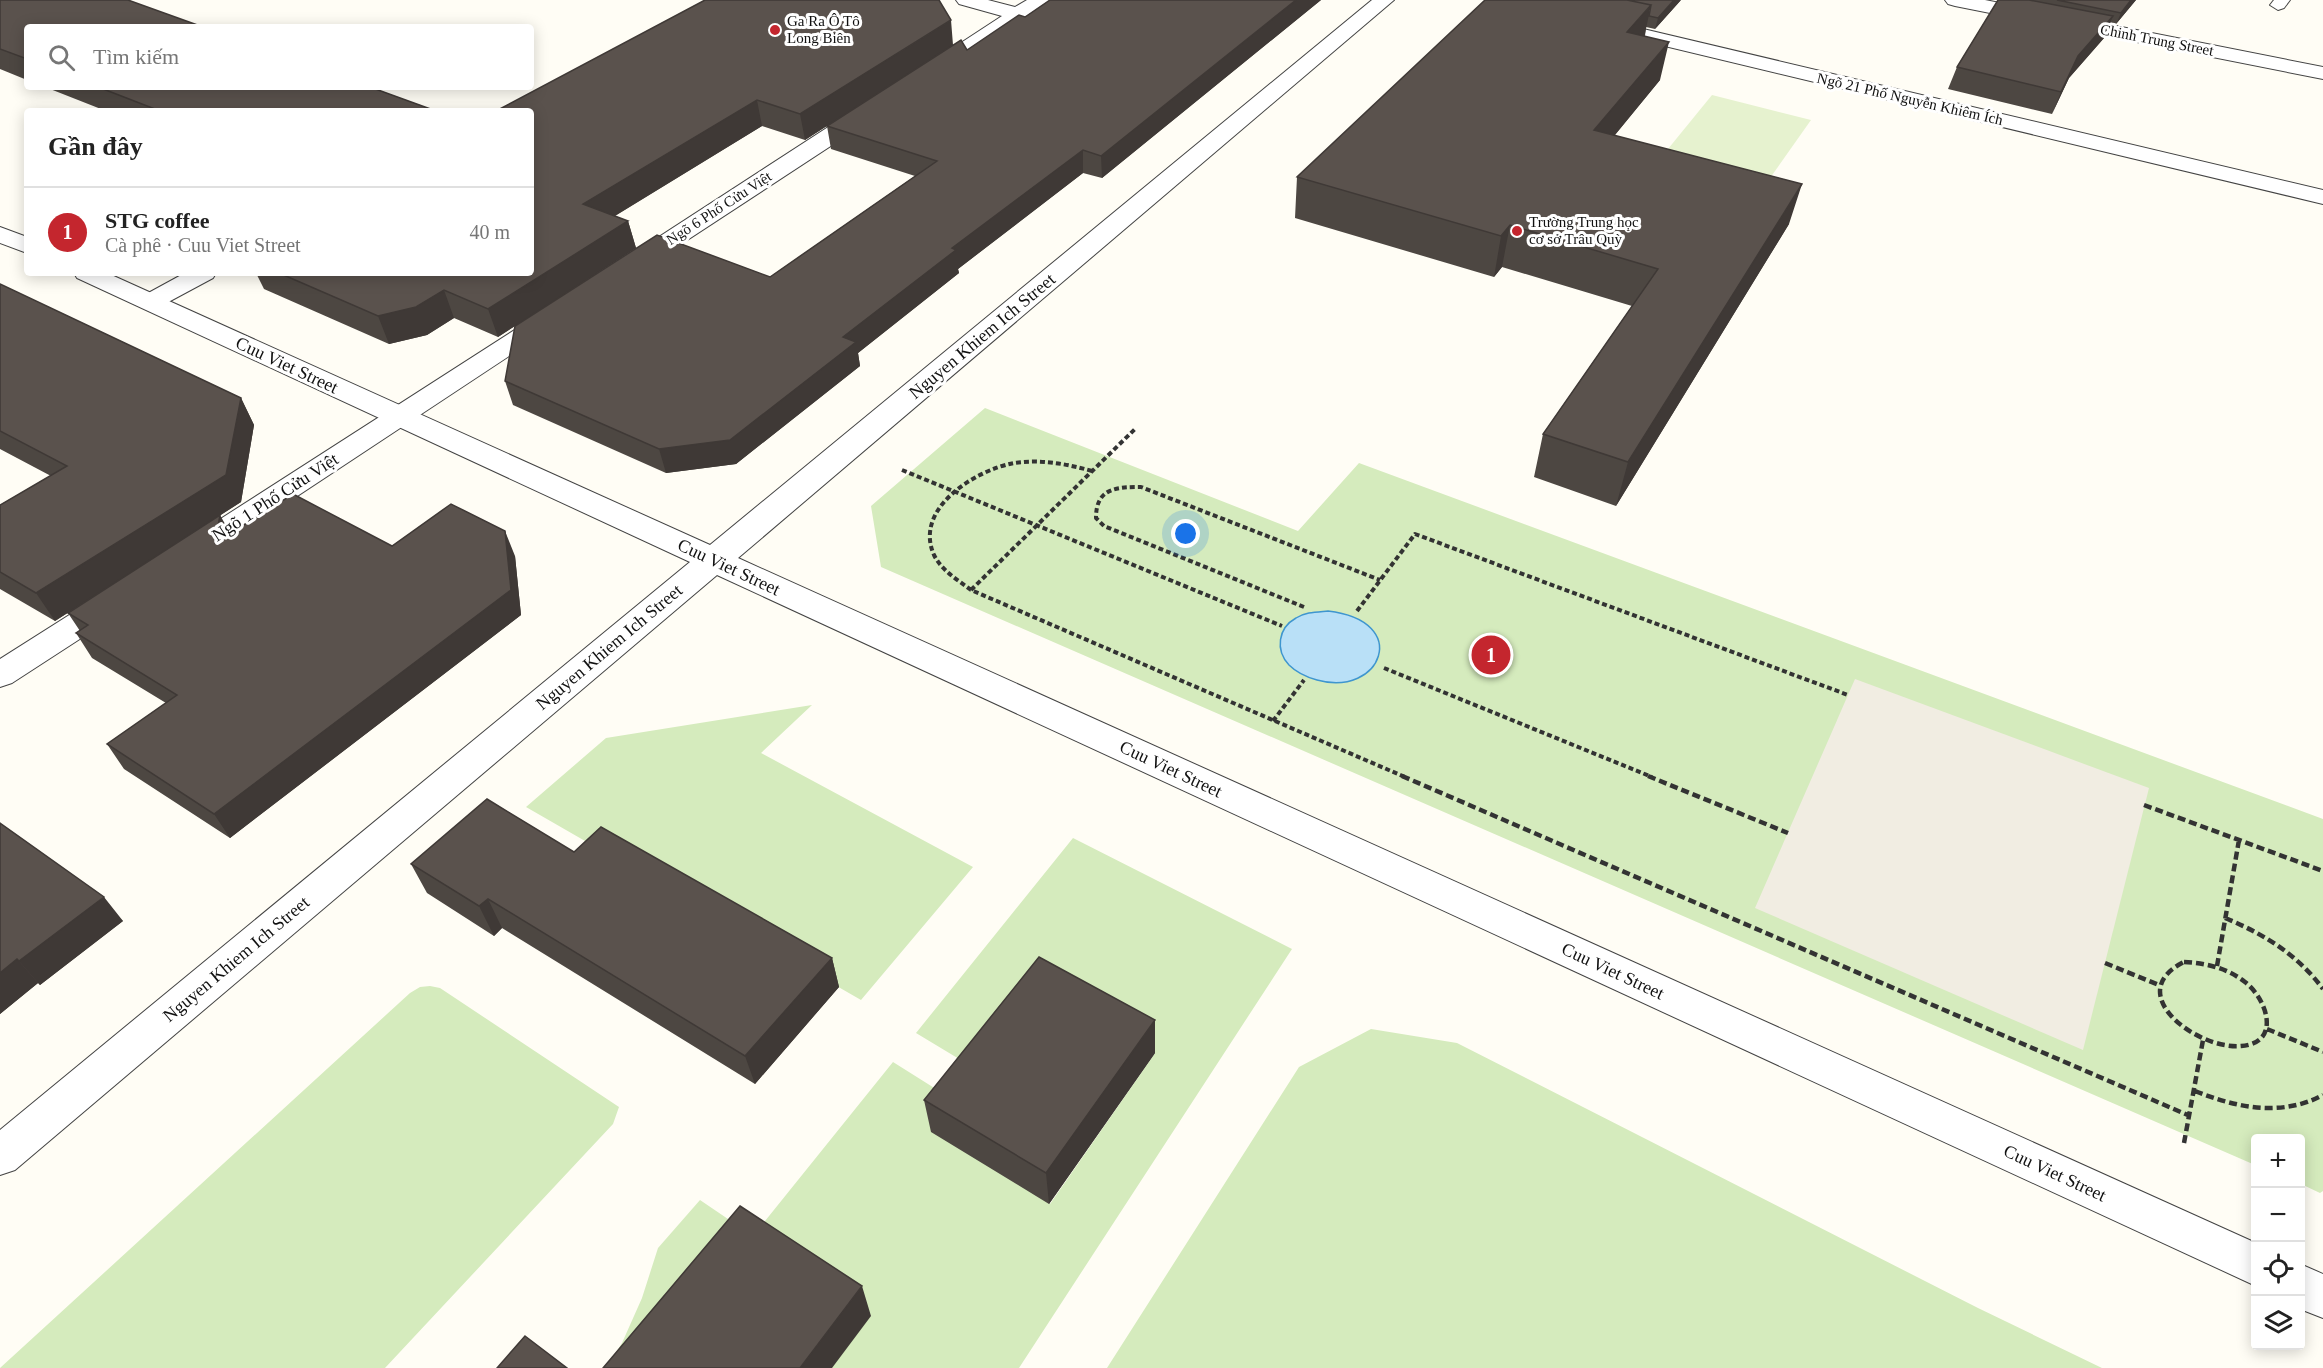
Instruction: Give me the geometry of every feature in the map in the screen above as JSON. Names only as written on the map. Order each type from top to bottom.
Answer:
[{"type":"street","points":[[966,0],[1018,14]]},
{"type":"street","points":[[910,84],[1040,0]]},
{"type":"street","name":"Nguyen Khiem Ich Street","points":[[0,1156],[1383,0]]},
{"type":"street","name":"Chinh Trung Street","points":[[1955,0],[2323,73]]},
{"type":"street","name":"Ngõ 21 Phố Nguyễn Khiêm Ích","points":[[1578,19],[2323,197]]},
{"type":"street","name":"Ngõ 6 Phố Cửu Việt","points":[[617,275],[890,97]]},
{"type":"street","points":[[0,234],[24,245]]},
{"type":"street","name":"Cuu Viet Street","points":[[93,276],[2251,1263]]},
{"type":"street","points":[[150,302],[198,276]]},
{"type":"street","points":[[399,416],[567,307]]},
{"type":"street","name":"Ngõ 1 Phố Cửu Việt","points":[[168,566],[399,416]]},
{"type":"street","points":[[2,672],[138,586]]},
{"type":"street","points":[[2305,1288],[2323,1296]]},
{"type":"path","points":[[971,590],[1135,429]]},
{"type":"path","points":[[1092,471],[1072,464],[1038,462],[1003,466],[972,478],[948,495],[933,517],[929,541],[937,563],[957,582],[971,590],[2190,1116]]},
{"type":"path","points":[[902,470],[1282,626]]},
{"type":"path","points":[[1305,607],[1104,526],[1096,518],[1095,507],[1100,497],[1110,490],[1125,486],[1141,487],[1380,580]]},
{"type":"path","points":[[1357,611],[1415,534],[1848,695]]},
{"type":"path","points":[[1384,668],[1788,833]]},
{"type":"path","points":[[1273,721],[1304,680]]},
{"type":"path","points":[[2144,805],[2323,872]]},
{"type":"path","points":[[2217,966],[2239,840]]},
{"type":"path","points":[[2225,918],[2247,926],[2284,949],[2316,979],[2323,989]]},
{"type":"path","points":[[2184,962],[2200,962],[2217,966],[2235,975],[2257,994],[2268,1016],[2267,1029],[2262,1039],[2251,1045],[2220,1046],[2203,1040],[2188,1031],[2166,1009],[2160,996],[2160,985],[2162,974],[2172,966],[2184,962]]},
{"type":"path","points":[[2105,963],[2160,985]]},
{"type":"path","points":[[2267,1029],[2323,1052]]},
{"type":"path","points":[[2184,1143],[2203,1040]]},
{"type":"path","points":[[2195,1091],[2247,1108],[2288,1108],[2323,1095]]},
{"type":"green space","points":[[1712,95],[1811,120],[1763,188],[1659,160]]},
{"type":"green space","points":[[985,408],[1298,531],[1359,463],[2323,819],[2323,1191],[2320,1193],[2305,1186],[2305,1134],[2251,1134],[2251,1163],[881,567],[871,506]]},
{"type":"green space","points":[[812,705],[761,753],[973,867],[861,1000],[526,807],[606,738]]},
{"type":"green space","points":[[1073,838],[1292,949],[1019,1368],[606,1368],[622,1343],[642,1298],[658,1248],[700,1200],[753,1236],[893,1062],[955,1101],[1050,1204],[1155,1053],[979,1071],[916,1033]]},
{"type":"green space","points":[[420,987],[440,988],[619,1107],[613,1124],[385,1368],[0,1368],[410,993]]},
{"type":"green space","points":[[1371,1029],[1457,1043],[1978,1308],[2102,1368],[1107,1368],[1299,1067]]},
{"type":"shaded area","points":[[1855,679],[2149,788],[2083,1050],[1755,908]]},
{"type":"water","points":[[1328,611],[1355,618],[1371,629],[1379,642],[1378,656],[1371,669],[1358,678],[1339,683],[1313,679],[1292,668],[1282,653],[1280,640],[1285,627],[1290,622],[1303,615]]},
{"type":"building","points":[[0,0],[128,0],[195,24],[24,24],[24,58],[0,49]]},
{"type":"building","points":[[705,0],[939,0],[951,20],[800,114],[757,100],[583,204],[628,221],[488,309],[444,290],[416,307],[378,316],[286,276],[534,276],[534,108],[502,108]]},
{"type":"building","points":[[1050,0],[1296,0],[1101,156],[1083,150],[952,248],[956,250],[843,337],[856,342],[730,440],[659,449],[505,381],[515,326],[657,235],[770,277],[937,161],[827,126],[961,40],[967,50],[1019,15],[1025,17]]},
{"type":"building","points":[[1485,0],[1627,0],[1651,5],[1627,32],[1669,42],[1594,130],[1802,184],[1628,462],[1543,434],[1658,269],[1510,225],[1501,236],[1297,177]]},
{"type":"building","points":[[1627,0],[1674,0],[1658,18],[1649,16],[1651,5]]},
{"type":"building","points":[[1998,0],[2029,0],[2113,16],[2078,56],[2061,92],[1957,67]]},
{"type":"building","points":[[2057,0],[2131,0],[2121,13]]},
{"type":"building","points":[[106,90],[378,90],[428,108],[152,108]]},
{"type":"building","points":[[0,284],[241,398],[226,475],[36,593],[0,572],[0,505],[67,466],[0,431]]},
{"type":"building","points":[[293,494],[392,546],[451,504],[505,531],[511,590],[214,814],[107,744],[177,695],[76,633],[88,625],[68,613],[220,515],[215,543]]},
{"type":"building","points":[[487,799],[574,852],[601,827],[832,958],[745,1056],[488,899],[479,906],[411,864]]},
{"type":"building","points":[[0,823],[104,897],[0,973]]},
{"type":"building","points":[[1039,957],[1155,1020],[1046,1173],[924,1100]]},
{"type":"building","points":[[740,1206],[862,1286],[800,1368],[603,1368]]},
{"type":"building","points":[[525,1336],[567,1368],[497,1368]]},
{"type":"place","name":"Ga Ra Ô Tô Long Biên","points":[[775,30]]},
{"type":"place","name":"Trường Trung học cơ sở Trâu Quỳ","points":[[1517,231]]},
{"type":"place","name":"STG coffee","points":[[1491,655]]}]
